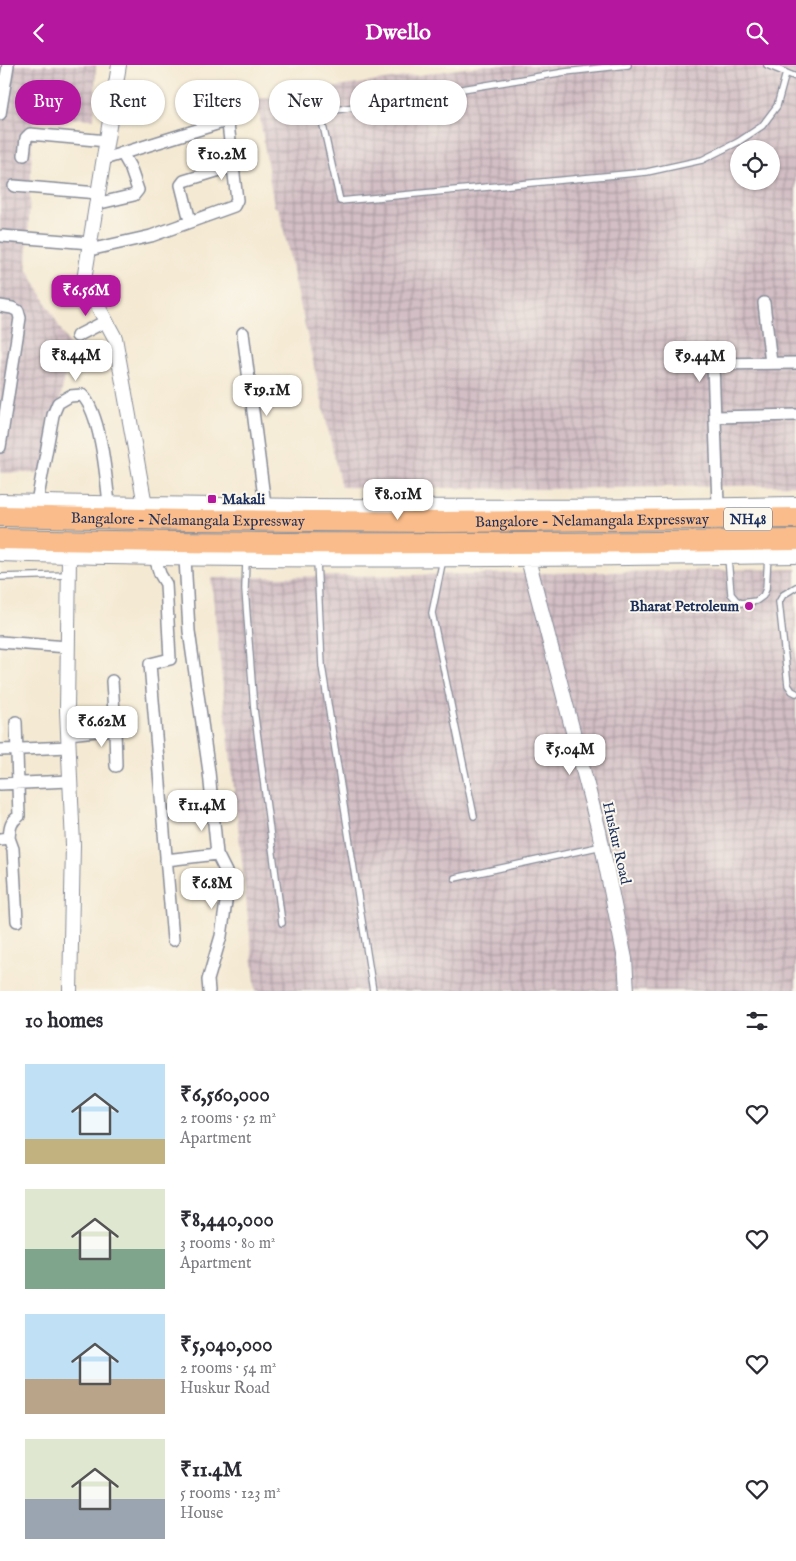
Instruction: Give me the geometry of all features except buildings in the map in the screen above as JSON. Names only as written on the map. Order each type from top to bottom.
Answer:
[{"type":"highway","name":"Bangalore - Nelamangala Expressway","points":[[0,516],[443,522],[796,519]]},
{"type":"highway","name":"Bangalore - Nelamangala Expressway","points":[[0,539],[315,544],[796,540]]},
{"type":"street","points":[[0,114],[8,65]]},
{"type":"street","points":[[119,65],[84,280],[115,338],[145,505]]},
{"type":"street","points":[[2,236],[89,247],[151,236],[234,206],[237,200],[228,124],[223,122],[104,159]]},
{"type":"street","points":[[24,155],[26,138],[30,134],[107,141]]},
{"type":"street","points":[[14,186],[97,199],[134,195],[138,190],[130,167],[122,153]]},
{"type":"street","points":[[190,221],[181,185],[184,181],[233,166]]},
{"type":"street","points":[[764,303],[771,363]]},
{"type":"street","points":[[0,306],[12,307],[18,311],[20,318],[0,447]]},
{"type":"street","points":[[77,336],[106,321]]},
{"type":"street","points":[[242,333],[266,505]]},
{"type":"street","points":[[718,505],[713,364],[796,363]]},
{"type":"street","points":[[37,502],[53,415],[58,403],[70,396],[82,395],[88,401],[94,418],[106,477],[109,504]]},
{"type":"street","points":[[715,417],[796,415]]},
{"type":"street","points":[[0,501],[145,505],[457,507],[796,504]]},
{"type":"street","points":[[0,555],[443,559],[796,556]]},
{"type":"street","points":[[68,557],[69,741],[73,845],[70,991]]},
{"type":"street","points":[[155,557],[166,584],[170,640],[170,659],[150,664],[173,940]]},
{"type":"street","points":[[185,558],[189,631],[217,854],[226,872],[226,902],[221,936],[208,980],[209,991]]},
{"type":"street","name":"Huskur Road","points":[[528,559],[602,846],[625,959],[627,991]]},
{"type":"street","points":[[0,642],[68,647]]},
{"type":"street","points":[[112,681],[116,766]]},
{"type":"street","points":[[16,722],[19,816],[13,819],[5,838],[13,849],[17,921]]},
{"type":"street","points":[[0,750],[69,741],[115,729]]},
{"type":"street","points":[[0,784],[70,781]]},
{"type":"street","points":[[166,860],[217,854]]},
{"type":"lane","points":[[628,65],[565,72],[324,112],[322,121],[340,201],[647,172],[702,160],[738,142],[762,126],[777,106],[786,73]]},
{"type":"lane","points":[[767,65],[796,77]]},
{"type":"lane","points":[[728,556],[731,594],[736,601],[741,603],[756,601],[763,596],[766,589],[768,556]]},
{"type":"lane","points":[[246,558],[245,589],[254,709],[282,923]]},
{"type":"lane","points":[[317,558],[322,666],[373,991]]},
{"type":"lane","points":[[443,559],[432,613],[474,816]]},
{"type":"lane","points":[[0,577],[68,575]]},
{"type":"lane","points":[[796,587],[782,595],[779,602],[788,685],[796,693]]},
{"type":"lane","points":[[455,879],[602,846]]},
{"type":"shaded area","points":[[0,65],[96,65],[95,80],[91,80],[91,119],[81,119],[81,80],[15,80],[15,125],[33,125],[27,268],[70,346],[47,473],[0,473]]},
{"type":"shaded area","points":[[485,65],[796,65],[796,485],[542,489],[341,487],[279,209],[274,206],[259,112],[259,99],[269,97],[269,125],[340,125],[340,87],[350,85],[350,125],[467,125],[467,80],[384,80]]},
{"type":"shaded area","points":[[796,569],[796,991],[256,991],[211,578]]},
{"type":"place","name":"Makali","points":[[212,499]]},
{"type":"place","name":"Bharat Petroleum","points":[[749,606]]}]
